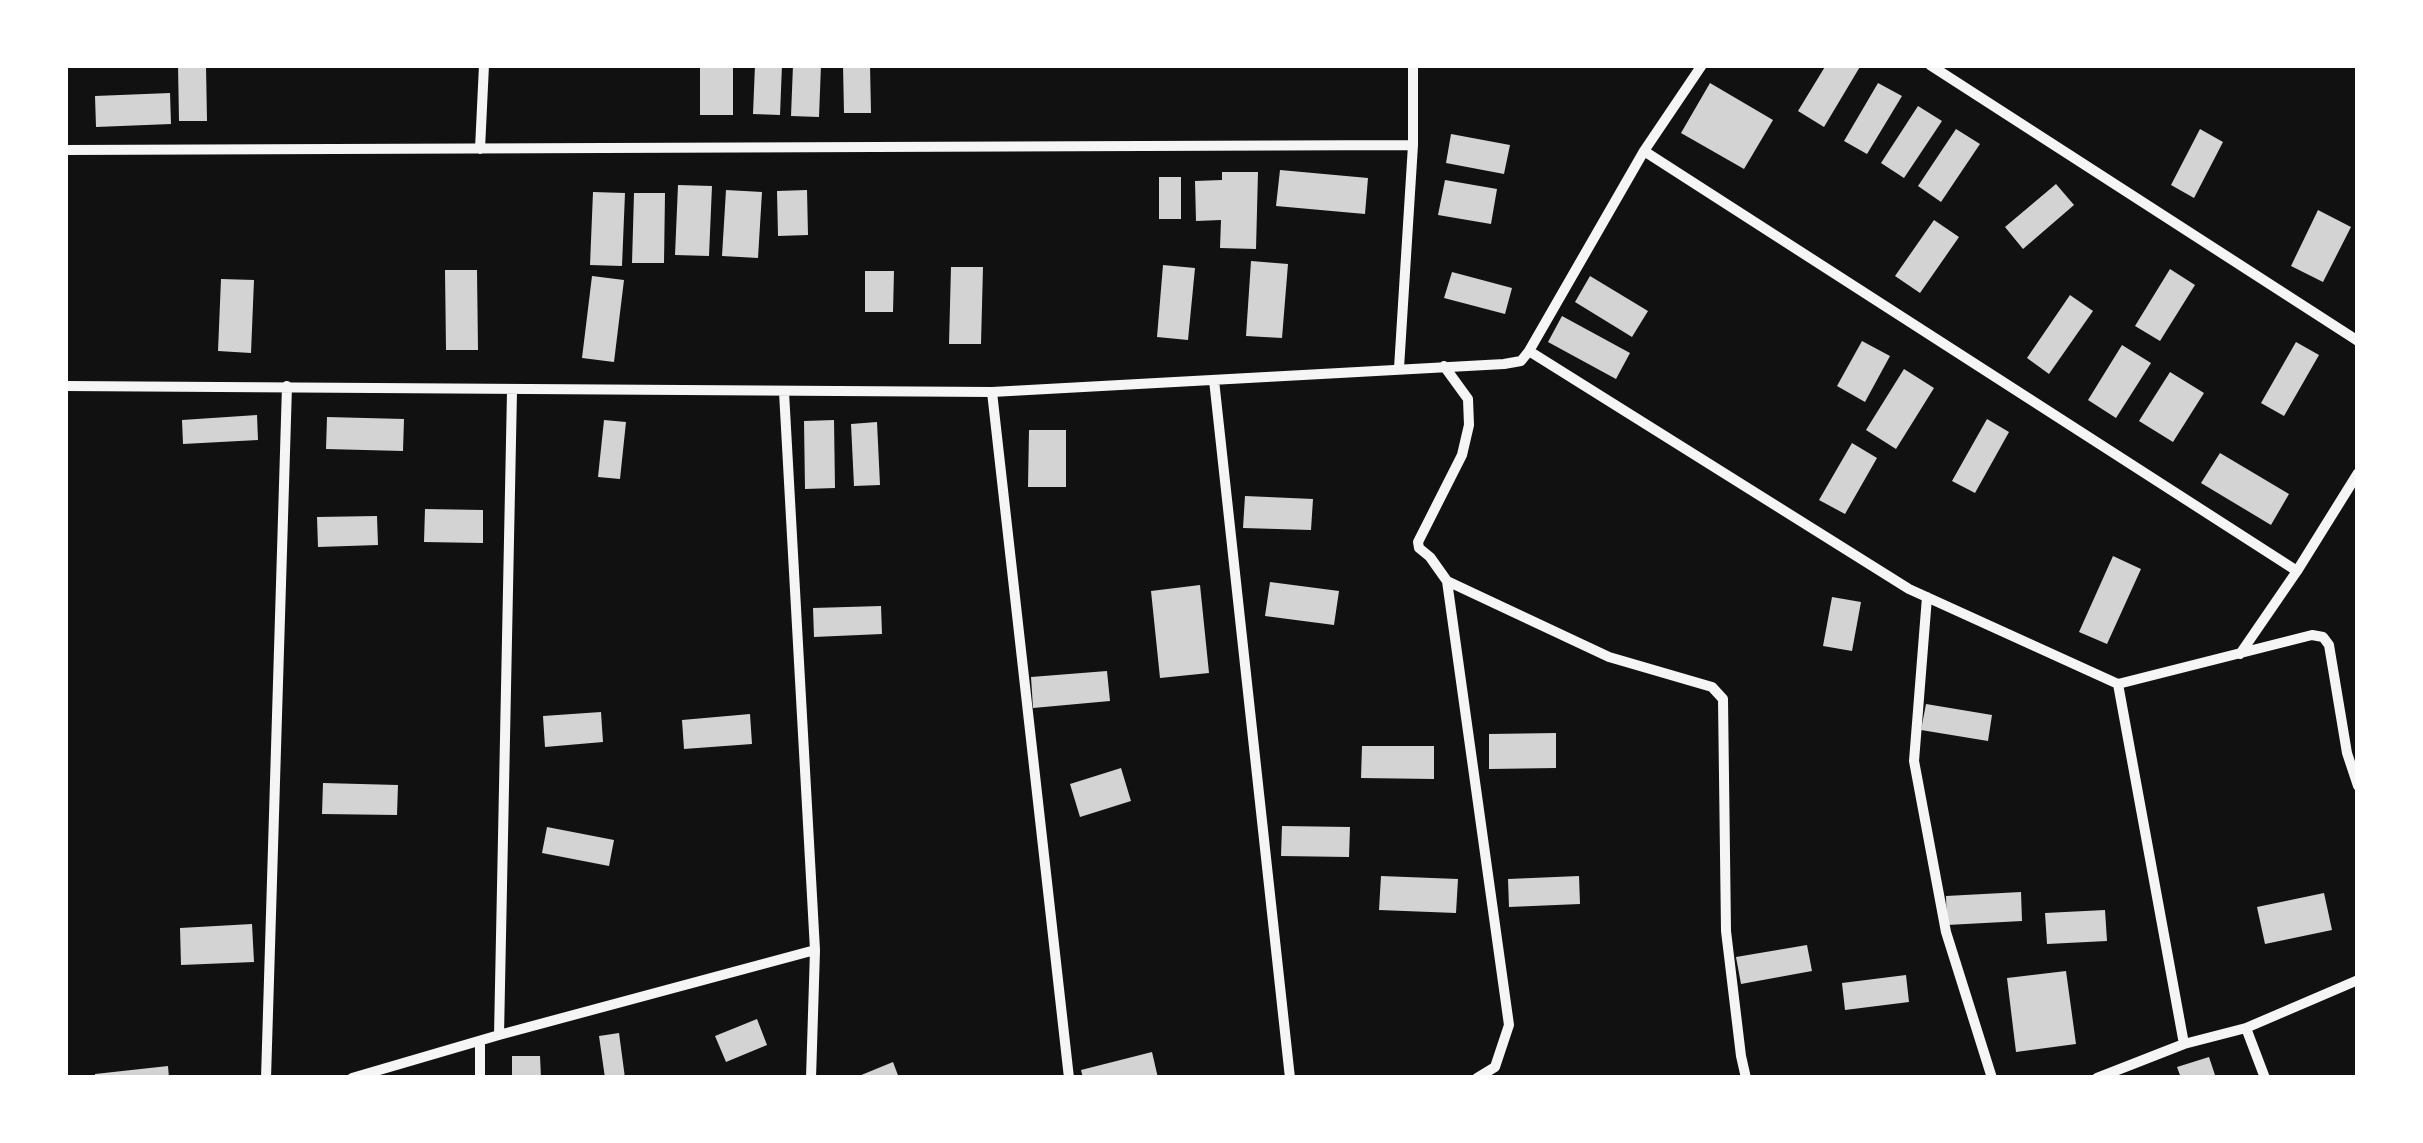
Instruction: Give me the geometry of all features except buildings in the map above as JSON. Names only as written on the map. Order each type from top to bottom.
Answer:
[{"type":"street","points":[[480,149],[484,65]]},
{"type":"street","points":[[1399,368],[1413,145],[1413,65]]},
{"type":"street","points":[[65,386],[992,392],[1521,361],[1644,151],[1702,65]]},
{"type":"street","points":[[1930,65],[2358,341]]},
{"type":"street","points":[[65,150],[1413,145]]},
{"type":"street","points":[[1644,151],[2297,571]]},
{"type":"street","points":[[1529,351],[1909,589],[2118,684],[2312,636],[2323,637],[2329,645],[2347,753],[2358,786]]},
{"type":"street","points":[[1444,366],[1468,399],[1469,425],[1462,455],[1418,545],[1447,581],[1609,657],[1712,686],[1723,699],[1726,931],[1746,1078]]},
{"type":"street","points":[[1214,380],[1290,1078]]},
{"type":"street","points":[[266,1078],[287,386]]},
{"type":"street","points":[[499,1035],[512,391]]},
{"type":"street","points":[[784,392],[815,950],[811,1078]]},
{"type":"street","points":[[992,392],[1069,1078]]},
{"type":"street","points":[[2240,654],[2358,473]]},
{"type":"street","points":[[1447,581],[1508,1025],[1495,1067],[1477,1078]]},
{"type":"street","points":[[1927,596],[1914,761],[1946,932],[1992,1078]]},
{"type":"street","points":[[2118,684],[2184,1044]]},
{"type":"street","points":[[352,1078],[815,950]]},
{"type":"street","points":[[2097,1078],[2184,1044],[2246,1028],[2358,980]]},
{"type":"street","points":[[2246,1028],[2265,1078]]},
{"type":"street","points":[[480,1042],[480,1078]]}]
